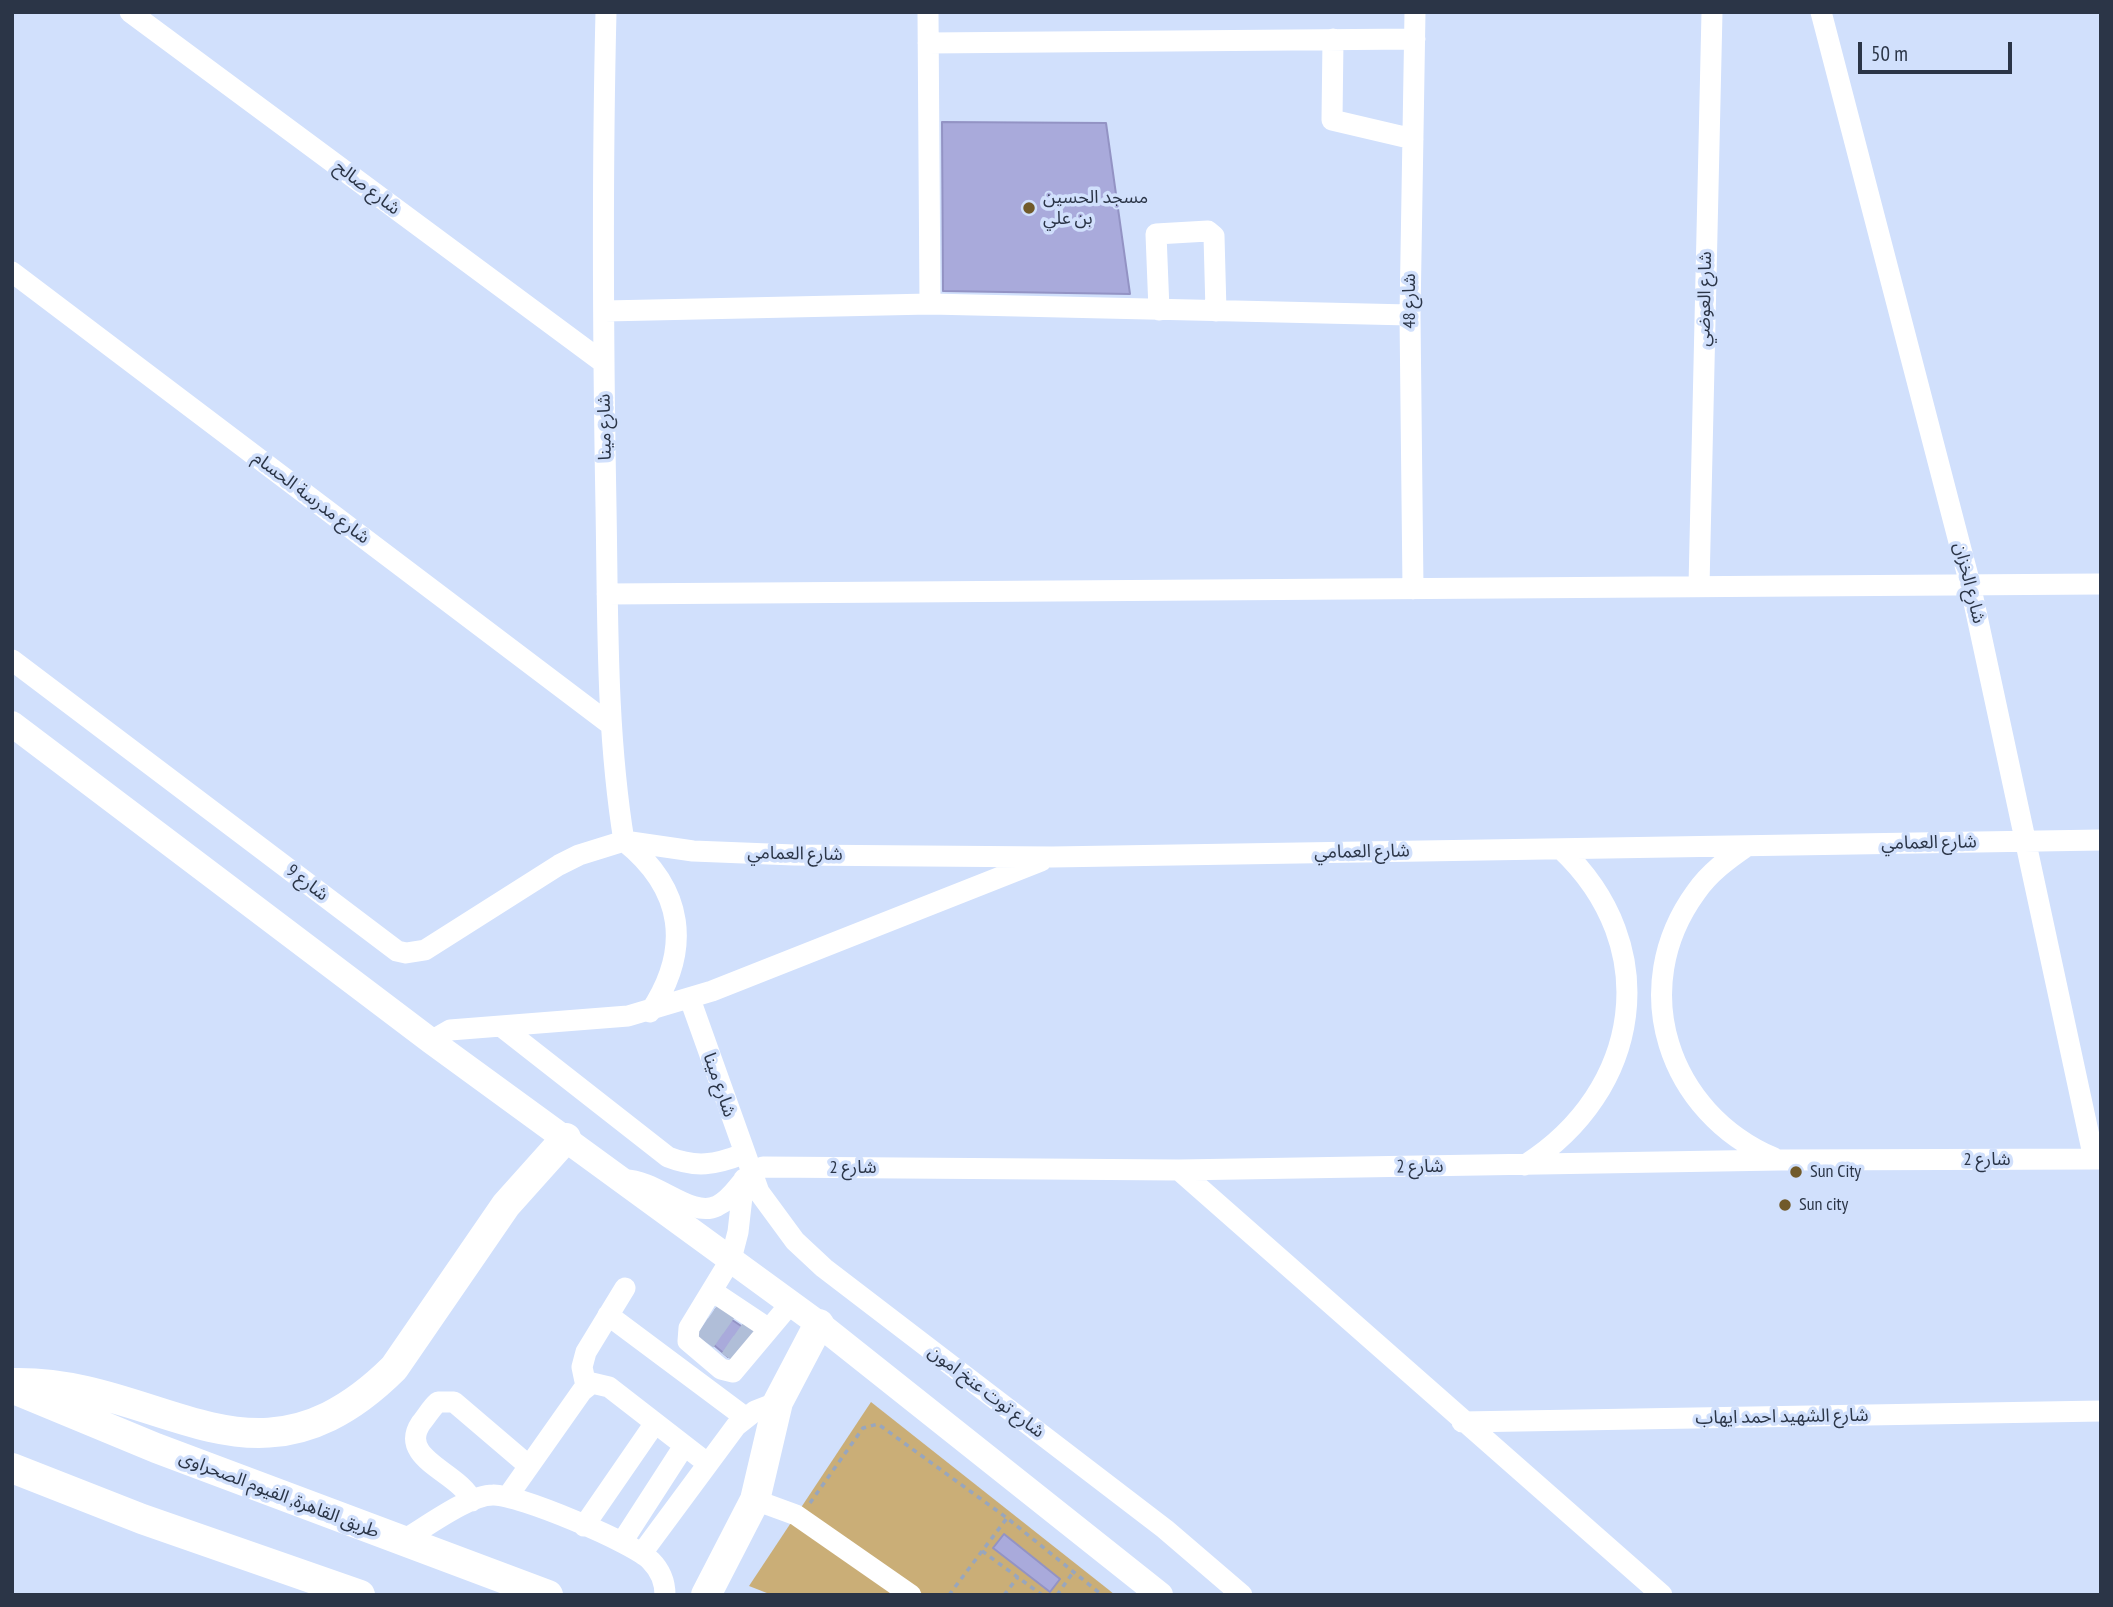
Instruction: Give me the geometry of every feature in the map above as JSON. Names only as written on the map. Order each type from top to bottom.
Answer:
[{"type":"highway","points":[[12,1386],[86,1390],[225,1432],[280,1431],[335,1413],[376,1386],[394,1368],[506,1205],[566,1138]]},
{"type":"highway","points":[[706,1595],[755,1500],[778,1402],[819,1324]]},
{"type":"highway","name":"طريق القاهرة, الفيوم الصحراوى","points":[[12,1386],[156,1448],[548,1595]]},
{"type":"highway","points":[[12,1468],[142,1519],[360,1595]]},
{"type":"main road","points":[[12,723],[431,1041],[819,1324],[1160,1595]]},
{"type":"street","name":"شارع صالح","points":[[130,12],[604,363]]},
{"type":"street","points":[[588,12],[605,19]]},
{"type":"street","points":[[928,12],[930,304]]},
{"type":"street","name":"شارع 48","points":[[1413,589],[1410,315],[1415,12]]},
{"type":"street","name":"شارع العوضي","points":[[1699,586],[1712,12]]},
{"type":"street","name":"شارع الخزان","points":[[1821,12],[1970,584],[2097,1159]]},
{"type":"street","name":"شارع مينا","points":[[605,19],[604,363],[607,594],[613,776],[624,841]]},
{"type":"street","points":[[928,43],[1415,39]]},
{"type":"street","points":[[1333,40],[1332,120],[1413,139]]},
{"type":"street","points":[[1159,310],[1156,234],[1208,231],[1214,236],[1216,311]]},
{"type":"street","name":"شارع مدرسة الحسام","points":[[12,272],[611,725]]},
{"type":"street","points":[[605,311],[930,304],[1410,315]]},
{"type":"street","points":[[607,594],[2101,584]]},
{"type":"street","name":"شارع 9","points":[[12,660],[397,951],[406,953],[425,950],[559,865],[579,855],[624,841]]},
{"type":"street","name":"شارع العمامي","points":[[624,841],[693,851],[794,855],[1052,857],[2101,840]]},
{"type":"street","points":[[624,841],[643,856],[658,874],[670,896],[676,919],[673,968],[664,990],[650,1012]]},
{"type":"street","points":[[1747,846],[1719,866],[1696,892],[1678,921],[1663,976],[1664,1022],[1671,1053],[1684,1082],[1702,1108],[1725,1130],[1751,1148],[1780,1160]]},
{"type":"street","points":[[1525,1165],[1558,1142],[1585,1114],[1611,1068],[1625,1016],[1625,963],[1610,912],[1580,867],[1561,849]]},
{"type":"street","points":[[431,1041],[450,1030],[650,1012],[690,999],[1052,857]]},
{"type":"street","name":"شارع مينا","points":[[690,999],[745,1168]]},
{"type":"street","points":[[502,1027],[668,1157],[700,1165],[745,1168]]},
{"type":"street","name":"شارع 2","points":[[745,1168],[1179,1170],[1780,1160],[2097,1159]]},
{"type":"street","points":[[624,1180],[650,1183],[684,1204],[709,1207],[718,1206],[745,1168]]},
{"type":"street","points":[[745,1168],[736,1247],[704,1311],[687,1332],[690,1345],[722,1369],[729,1372],[737,1370],[753,1345],[791,1303]]},
{"type":"street","name":"شارع توت عنخ امون","points":[[745,1168],[770,1210],[795,1241],[824,1268],[1165,1529],[1241,1595]]},
{"type":"street","points":[[1179,1170],[1462,1422],[1662,1595]]},
{"type":"street","points":[[508,1496],[586,1385],[583,1361],[625,1288]]},
{"type":"street","points":[[704,1311],[753,1345]]},
{"type":"street","points":[[608,1315],[746,1418]]},
{"type":"street","points":[[586,1385],[599,1384],[609,1387],[708,1463]]},
{"type":"street","points":[[472,1501],[461,1483],[421,1455],[415,1446],[417,1430],[438,1402],[454,1402],[529,1466]]},
{"type":"street","points":[[642,1553],[708,1463],[746,1418],[778,1402]]},
{"type":"street","name":"شارع الشهيد احمد ايهاب","points":[[1462,1422],[2101,1411]]},
{"type":"street","points":[[584,1526],[654,1423]]},
{"type":"street","points":[[622,1542],[684,1446]]},
{"type":"street","points":[[402,1541],[472,1501],[493,1494],[508,1496],[622,1542],[642,1553],[658,1569],[665,1595]]},
{"type":"street","points":[[755,1500],[800,1517],[911,1595]]},
{"type":"path","points":[[800,1517],[863,1428],[874,1423],[1007,1518],[1075,1570],[1102,1595]]},
{"type":"path","points":[[949,1595],[1007,1518]]},
{"type":"path","points":[[982,1551],[1042,1595]]},
{"type":"path","points":[[1057,1595],[1075,1570]]},
{"type":"path","points":[[1004,1595],[1018,1577]]},
{"type":"shaded area","points":[[871,1402],[1115,1595],[772,1595],[749,1586]]},
{"type":"building","name":"مسجد الحسين بن علي","points":[[942,122],[1106,123],[1130,294],[943,291]]},
{"type":"building","points":[[716,1309],[750,1332],[728,1357],[702,1335]]},
{"type":"building","points":[[1004,1534],[1060,1579],[1050,1592],[993,1548]]},
{"type":"tunnel","points":[[712,1313],[749,1339]]},
{"type":"tunnel","points":[[702,1327],[740,1353]]},
{"type":"place","name":"مسجد الحسين بن علي","points":[[1029,208]]},
{"type":"place","name":"Sun City","points":[[1796,1172]]},
{"type":"place","name":"Sun city","points":[[1785,1205]]}]
